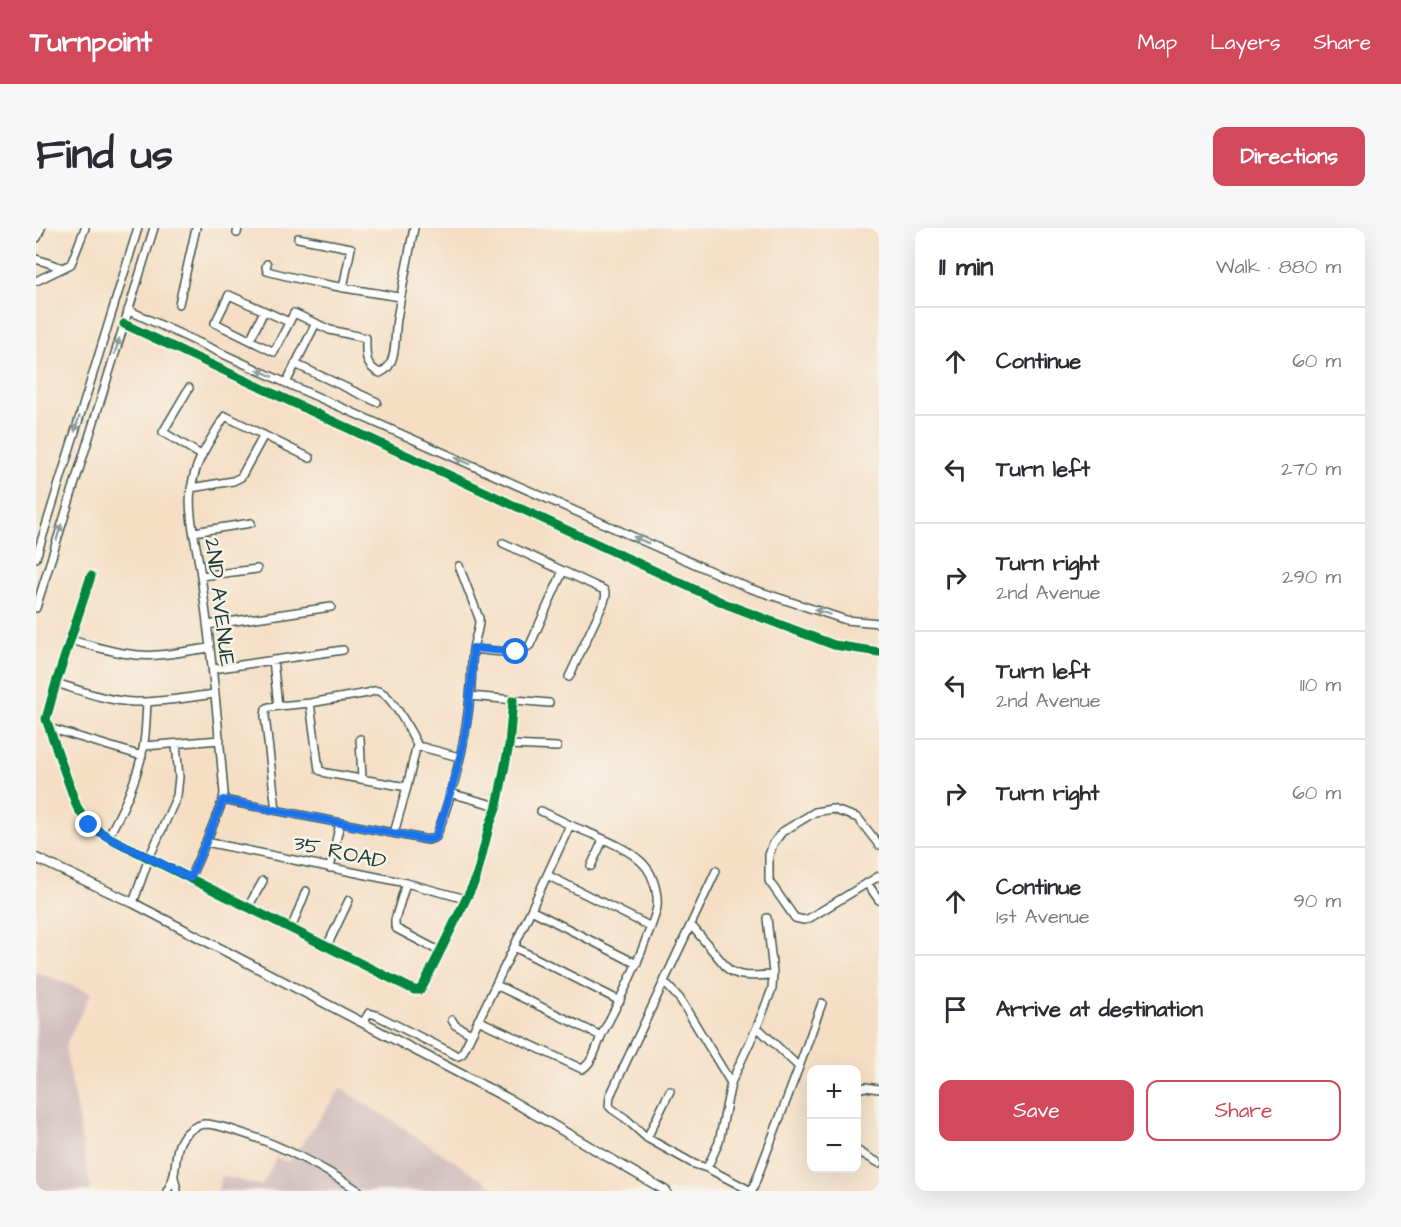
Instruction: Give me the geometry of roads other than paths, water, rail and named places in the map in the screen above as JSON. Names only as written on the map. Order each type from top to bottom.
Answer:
[{"type":"main road","points":[[36,858],[133,903],[505,1097],[666,1191]]},
{"type":"street","points":[[36,239],[41,228]]},
{"type":"street","points":[[36,281],[69,265],[85,228]]},
{"type":"street","points":[[36,558],[138,228]]},
{"type":"street","points":[[36,608],[154,228]]},
{"type":"street","points":[[179,304],[196,228]]},
{"type":"street","points":[[289,322],[229,295],[215,322],[273,352],[294,313],[330,330],[366,338],[366,360],[380,374],[386,370],[394,355],[400,297],[414,228]]},
{"type":"street","points":[[297,237],[351,248],[343,288]]},
{"type":"street","points":[[36,259],[63,268]]},
{"type":"street","points":[[267,264],[267,271],[343,288],[400,297]]},
{"type":"street","points":[[128,310],[286,383],[749,588],[846,620],[879,623]]},
{"type":"street","points":[[250,340],[264,311]]},
{"type":"street","points":[[286,383],[316,323]]},
{"type":"street","points":[[124,324],[726,604],[834,645],[879,652]]},
{"type":"street","points":[[295,364],[377,402]]},
{"type":"street","points":[[189,388],[164,432],[201,455]]},
{"type":"street","name":"2ND AVENUE","points":[[190,878],[224,793],[213,669],[191,509],[191,488],[201,455],[225,416],[264,435]]},
{"type":"street","points":[[191,488],[238,480],[264,435],[310,458]]},
{"type":"street","points":[[194,532],[251,523]]},
{"type":"street","points":[[503,543],[604,590],[606,595],[568,676]]},
{"type":"street","points":[[223,800],[428,840],[436,837],[459,757],[470,696],[473,648],[479,629],[479,618],[459,566]]},
{"type":"street","points":[[201,576],[257,569]]},
{"type":"street","points":[[473,648],[516,652],[530,645],[563,571]]},
{"type":"street","points":[[91,576],[46,719],[81,812],[89,825],[149,858],[417,990],[422,988],[476,879],[489,827],[497,806],[509,745],[513,700]]},
{"type":"street","points":[[207,625],[331,607]]},
{"type":"street","points":[[70,640],[109,650],[156,656],[209,648]]},
{"type":"street","points":[[213,669],[343,650]]},
{"type":"street","points":[[273,660],[279,706]]},
{"type":"street","points":[[56,683],[105,698],[134,702],[215,694]]},
{"type":"street","points":[[276,810],[266,709],[268,707],[310,703],[375,690],[380,691],[398,710],[418,746],[459,757]]},
{"type":"street","points":[[470,696],[549,703]]},
{"type":"street","points":[[108,837],[132,787],[142,756],[147,702]]},
{"type":"street","points":[[310,703],[319,770],[407,787]]},
{"type":"street","points":[[49,728],[142,756]]},
{"type":"street","points":[[360,739],[362,779]]},
{"type":"street","points":[[144,746],[220,740]]},
{"type":"street","points":[[133,903],[149,858],[177,796],[179,777],[177,744]]},
{"type":"street","points":[[509,745],[557,747]]},
{"type":"street","points":[[394,833],[418,746]]},
{"type":"street","points":[[450,793],[497,806]]},
{"type":"street","points":[[879,845],[858,818],[832,809],[824,809],[782,832],[773,844],[769,855],[770,881],[790,912],[799,919],[808,919],[879,876]]},
{"type":"street","points":[[478,1020],[582,1069],[588,1065],[620,1001],[651,927],[657,906],[657,896],[651,874],[639,858],[542,811]]},
{"type":"street","points":[[330,868],[340,823]]},
{"type":"street","points":[[363,1023],[369,1013],[376,1015],[458,1056],[462,1054],[570,825]]},
{"type":"street","points":[[591,866],[603,840]]},
{"type":"street","name":"35 ROAD","points":[[206,842],[406,883],[466,899]]},
{"type":"street","points":[[716,871],[609,1100],[609,1106],[647,1138],[694,1164],[707,1168],[752,1191],[822,1003]]},
{"type":"street","points":[[548,875],[651,927]]},
{"type":"street","points":[[248,907],[263,881]]},
{"type":"street","points":[[406,883],[395,926],[441,952]]},
{"type":"street","points":[[867,883],[879,900]]},
{"type":"street","points":[[291,928],[306,891]]},
{"type":"street","points":[[327,946],[349,900]]},
{"type":"street","points":[[531,910],[637,964]]},
{"type":"street","points":[[707,1168],[719,1142],[731,1083],[772,989],[773,975],[767,918]]},
{"type":"street","points":[[691,925],[728,969],[735,974],[742,976],[773,975]]},
{"type":"street","points":[[514,947],[620,1001]]},
{"type":"street","points":[[664,981],[680,999],[731,1083]]},
{"type":"street","points":[[496,985],[601,1036]]},
{"type":"street","points":[[452,1020],[455,1025],[471,1034]]},
{"type":"street","points":[[757,1027],[799,1067]]},
{"type":"street","points":[[861,1088],[879,1089]]},
{"type":"street","points":[[647,1138],[670,1091]]},
{"type":"street","points":[[177,1191],[174,1177],[180,1141],[187,1132],[204,1124],[221,1126],[275,1145],[315,1164],[359,1191]]},
{"type":"street","points":[[861,1153],[879,1163]]},
{"type":"street","points":[[167,1191],[174,1177]]}]
